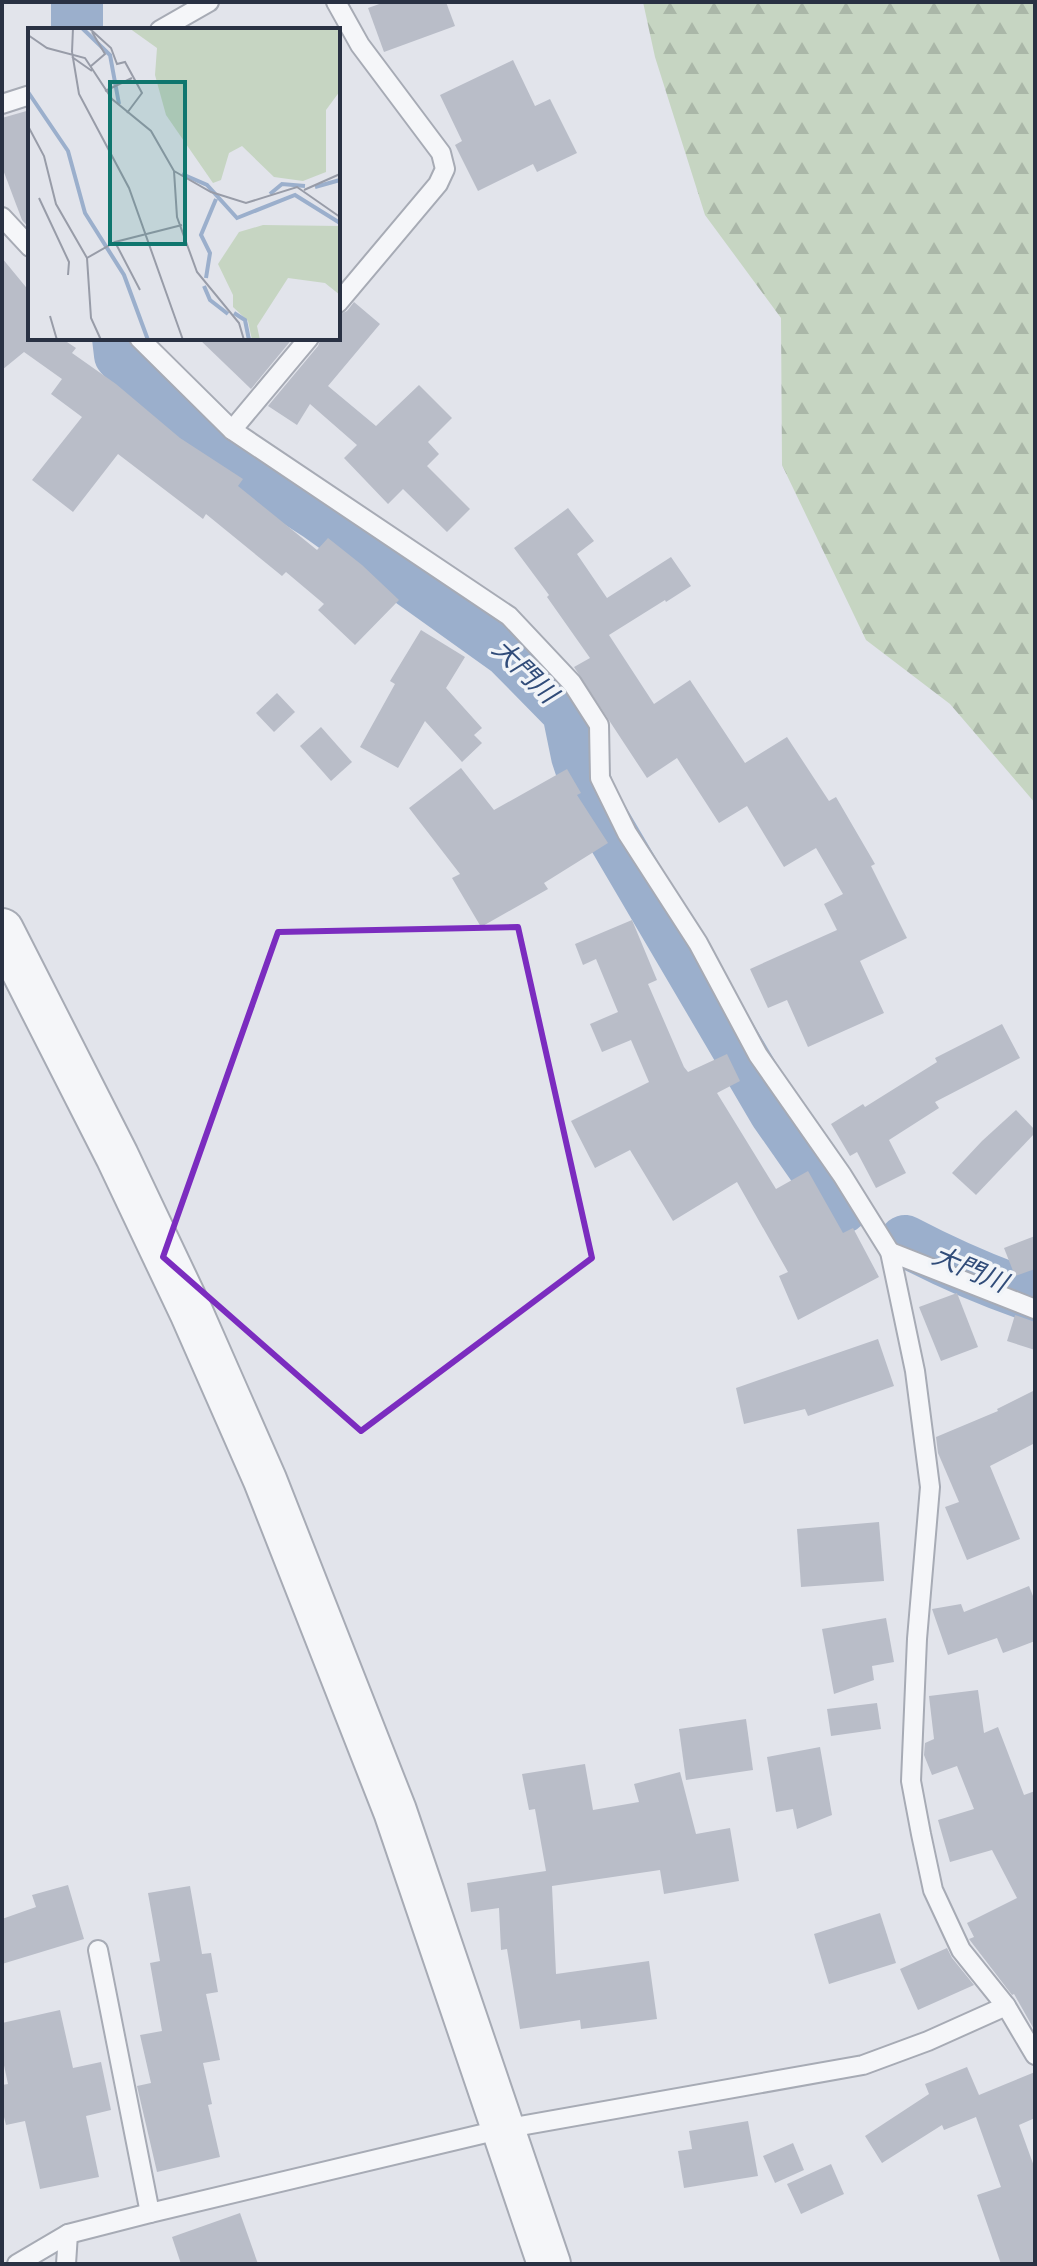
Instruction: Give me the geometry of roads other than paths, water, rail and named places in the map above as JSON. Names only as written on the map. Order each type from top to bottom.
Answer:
[{"type":"street","points":[[2,930],[38,997],[192,1314],[265,1480],[395,1811],[549,2264]]},
{"type":"lane","points":[[164,28],[209,2]]},
{"type":"lane","points":[[336,2],[360,45],[441,153],[445,169],[438,184],[340,301]]},
{"type":"lane","points":[[2,104],[28,96]]},
{"type":"lane","points":[[2,217],[28,245]]},
{"type":"lane","points":[[232,430],[307,340]]},
{"type":"lane","points":[[143,341],[232,430],[509,616],[572,683],[599,725],[600,778],[627,833],[698,943],[758,1055],[842,1175],[890,1252],[915,1371],[930,1487],[917,1639],[911,1781],[933,1890],[961,1950],[1006,2006],[1035,2055]]},
{"type":"lane","points":[[890,1252],[1035,1309]]},
{"type":"lane","points":[[98,1950],[150,2213]]},
{"type":"lane","points":[[17,2264],[61,2238],[150,2213],[503,2129],[863,2065],[928,2041],[1006,2006]]},
{"type":"lane","points":[[61,2238],[66,2264]]},
{"type":"waterway","name":"大門川","points":[[77,2],[77,28]]},
{"type":"waterway","name":"大門川","points":[[118,340],[120,355],[193,435],[318,515],[508,651],[568,712],[577,756],[597,809],[775,1112],[842,1208]]},
{"type":"waterway","name":"大門川","points":[[905,1241],[969,1272],[1035,1297]]}]
